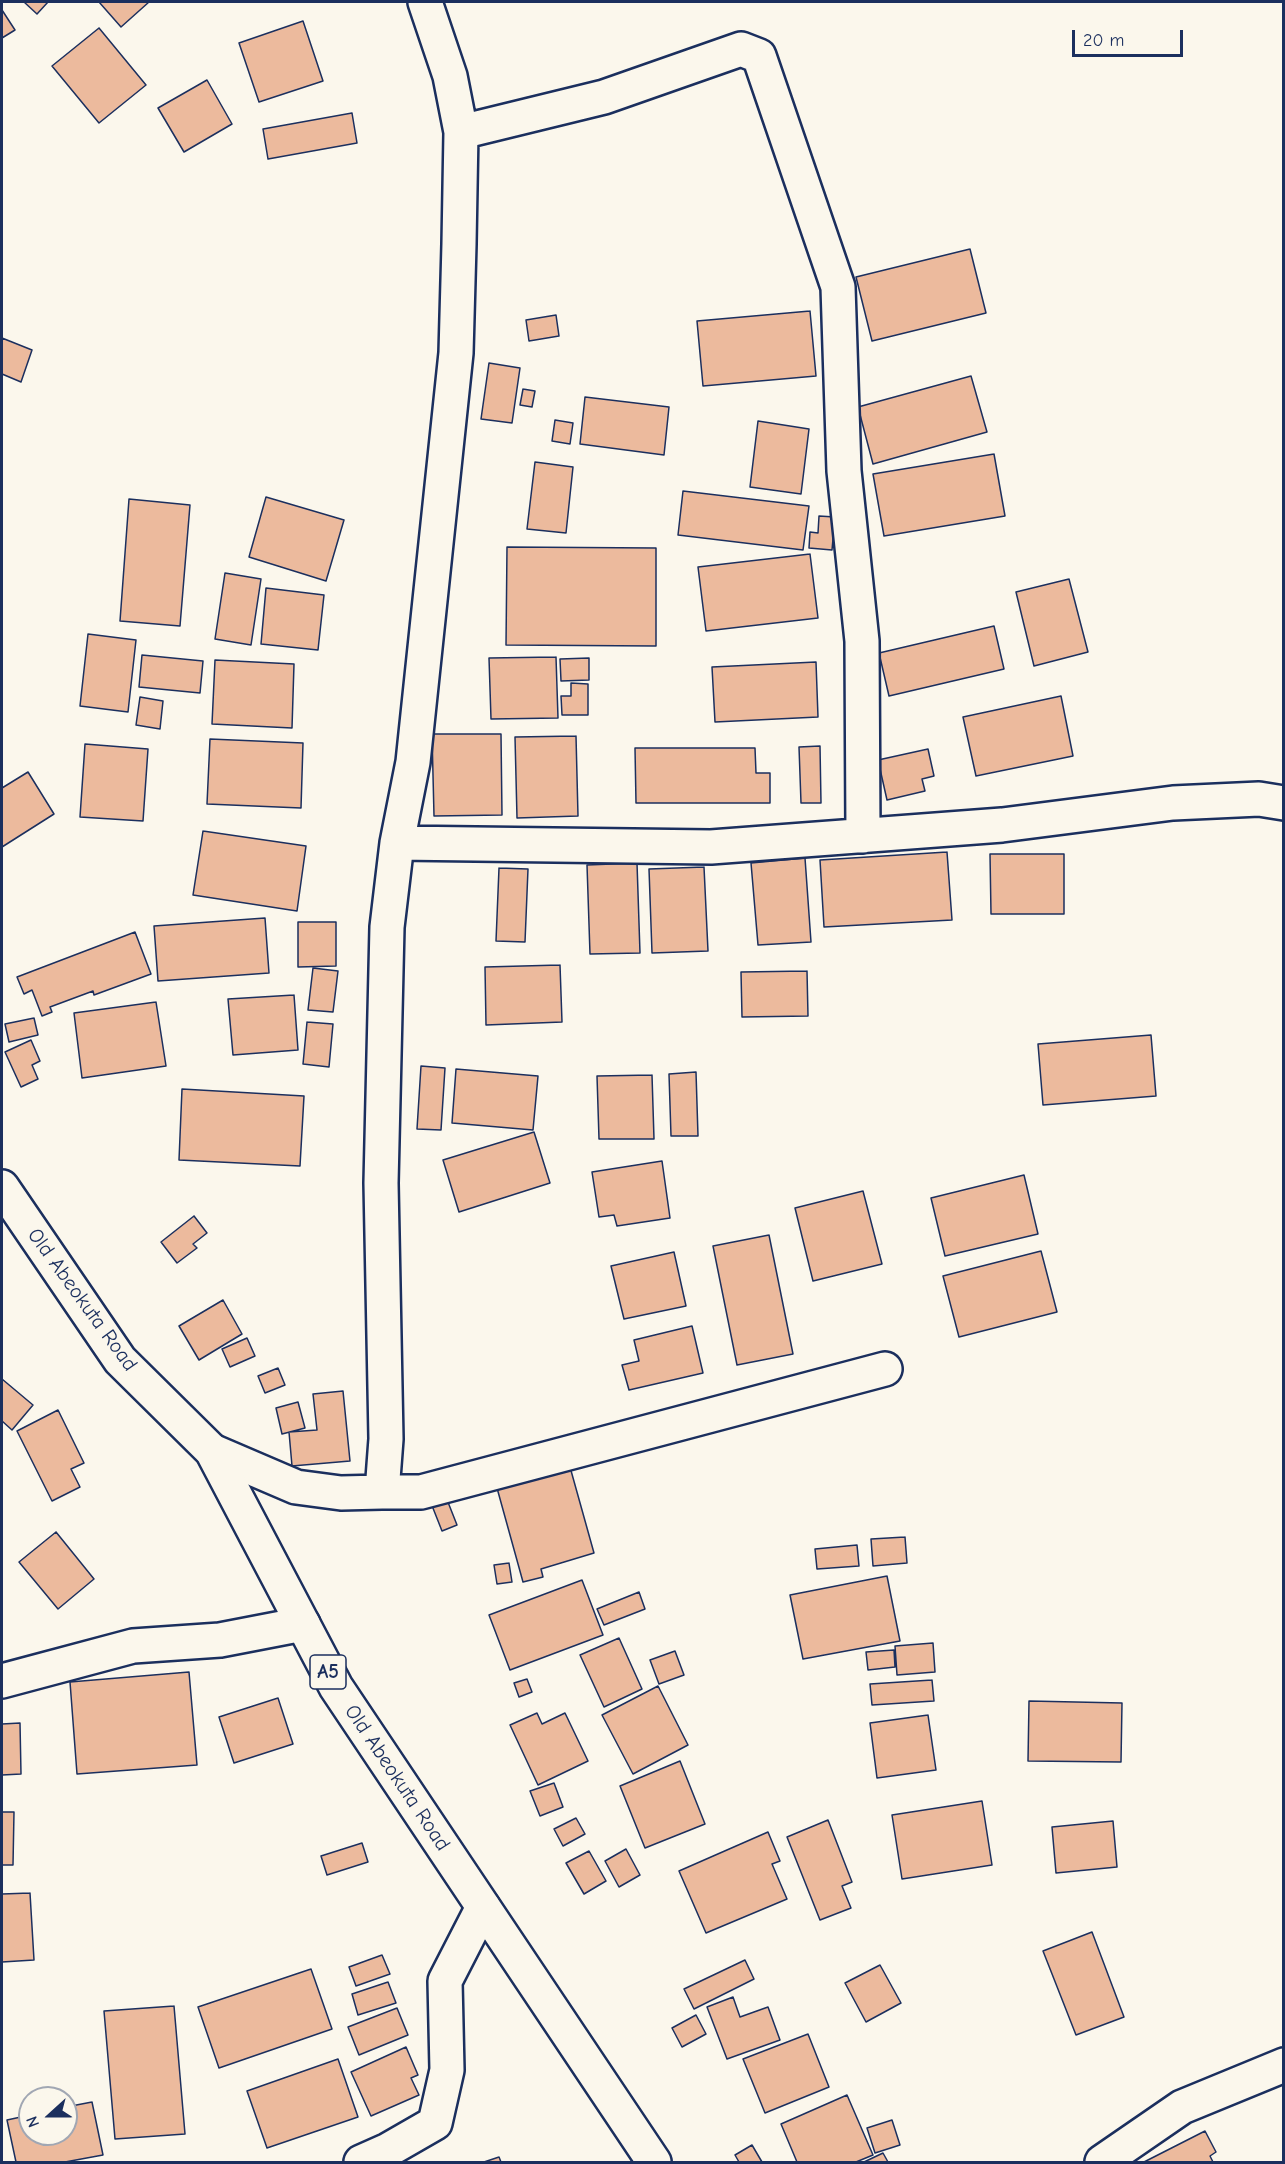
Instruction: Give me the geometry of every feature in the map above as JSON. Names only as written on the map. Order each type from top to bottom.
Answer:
[{"type":"main road","points":[[382,1492],[386,1439],[381,1183],[386,939],[397,843],[413,762],[456,353],[461,132],[450,76],[425,2]]},
{"type":"main road","points":[[461,132],[604,97],[741,49],[759,56],[838,287],[844,471],[862,641],[863,836]]},
{"type":"main road","points":[[397,843],[711,847],[1002,825],[1173,802],[1259,799],[1284,803]]},
{"type":"main road","name":"Old Abeokuta Road","points":[[2,1186],[120,1360],[212,1451],[336,1687],[654,2163]]},
{"type":"main road","points":[[212,1451],[296,1487],[341,1493],[421,1491],[885,1368]]},
{"type":"main road","points":[[2,1681],[133,1646],[220,1640],[303,1624]]},
{"type":"main road","points":[[361,2163],[435,2123],[447,2070],[445,1980],[483,1907]]},
{"type":"main road","points":[[1102,2163],[1182,2107],[1284,2065]]},
{"type":"building","points":[[24,2],[48,2],[37,14]]},
{"type":"building","points":[[99,2],[149,2],[121,27]]},
{"type":"building","points":[[2,10],[15,30],[2,38]]},
{"type":"building","points":[[303,21],[323,81],[259,102],[239,43]]},
{"type":"building","points":[[99,28],[146,85],[99,123],[52,66]]},
{"type":"building","points":[[207,80],[232,124],[184,152],[158,108]]},
{"type":"building","points":[[352,113],[357,143],[268,159],[263,129]]},
{"type":"building","points":[[970,249],[986,313],[872,341],[856,277]]},
{"type":"building","points":[[810,311],[816,376],[703,386],[697,321]]},
{"type":"building","points":[[556,315],[559,336],[529,341],[526,320]]},
{"type":"building","points":[[2,338],[32,350],[21,382],[2,374]]},
{"type":"building","points":[[489,363],[520,368],[512,423],[481,419]]},
{"type":"building","points":[[971,376],[987,432],[873,464],[858,407]]},
{"type":"building","points":[[523,389],[535,391],[532,407],[520,405]]},
{"type":"building","points":[[585,397],[669,407],[664,455],[580,444]]},
{"type":"building","points":[[555,420],[573,423],[570,444],[552,441]]},
{"type":"building","points":[[758,421],[809,429],[801,494],[750,487]]},
{"type":"building","points":[[994,454],[1005,516],[884,536],[873,474]]},
{"type":"building","points":[[535,462],[573,467],[566,533],[527,529]]},
{"type":"building","points":[[683,491],[809,506],[803,550],[678,535]]},
{"type":"building","points":[[266,497],[344,520],[326,581],[249,557]]},
{"type":"building","points":[[129,499],[190,505],[180,626],[120,621]]},
{"type":"building","points":[[819,516],[835,517],[832,550],[809,548],[810,532],[818,533]]},
{"type":"building","points":[[507,547],[656,548],[656,646],[506,645]]},
{"type":"building","points":[[810,554],[818,618],[706,631],[698,567]]},
{"type":"building","points":[[225,573],[261,579],[251,645],[215,639]]},
{"type":"building","points":[[1069,579],[1088,652],[1034,666],[1016,592]]},
{"type":"building","points":[[266,588],[324,595],[318,650],[261,644]]},
{"type":"building","points":[[994,626],[1004,669],[889,696],[879,653]]},
{"type":"building","points":[[88,634],[136,640],[128,712],[80,706]]},
{"type":"building","points":[[142,655],[203,661],[200,693],[139,687]]},
{"type":"building","points":[[556,657],[558,718],[491,719],[489,658]]},
{"type":"building","points":[[589,658],[589,680],[561,681],[560,659]]},
{"type":"building","points":[[215,660],[294,664],[292,728],[212,724]]},
{"type":"building","points":[[816,662],[818,717],[715,722],[712,667]]},
{"type":"building","points":[[571,683],[588,684],[588,715],[562,715],[561,696],[571,696]]},
{"type":"building","points":[[1061,696],[1073,756],[976,776],[963,717]]},
{"type":"building","points":[[140,697],[163,701],[160,729],[136,725]]},
{"type":"building","points":[[432,734],[501,734],[502,815],[434,816]]},
{"type":"building","points":[[576,736],[578,816],[517,818],[515,737]]},
{"type":"building","points":[[210,739],[303,743],[301,808],[207,804]]},
{"type":"building","points":[[85,744],[148,749],[143,821],[80,817]]},
{"type":"building","points":[[820,746],[821,803],[801,803],[799,747]]},
{"type":"building","points":[[635,748],[755,748],[756,773],[770,773],[770,803],[636,803]]},
{"type":"building","points":[[928,749],[934,776],[922,779],[925,791],[887,800],[878,760]]},
{"type":"building","points":[[28,772],[54,814],[2,847],[2,788]]},
{"type":"building","points":[[203,831],[306,846],[297,911],[193,895]]},
{"type":"building","points":[[947,852],[952,920],[824,927],[820,860]]},
{"type":"building","points":[[990,854],[1064,854],[1064,914],[991,914]]},
{"type":"building","points":[[805,858],[811,942],[758,945],[751,863]]},
{"type":"building","points":[[637,863],[640,953],[590,954],[587,865]]},
{"type":"building","points":[[704,867],[708,951],[652,953],[649,869]]},
{"type":"building","points":[[499,868],[528,869],[525,942],[496,941]]},
{"type":"building","points":[[265,918],[269,973],[158,981],[154,926]]},
{"type":"building","points":[[298,922],[336,922],[336,966],[298,967]]},
{"type":"building","points":[[135,932],[151,974],[94,995],[93,991],[50,1007],[52,1012],[42,1016],[32,990],[24,994],[17,977]]},
{"type":"building","points":[[560,965],[562,1022],[486,1025],[485,967]]},
{"type":"building","points":[[313,968],[338,971],[333,1012],[308,1010]]},
{"type":"building","points":[[807,971],[808,1016],[742,1017],[741,972]]},
{"type":"building","points":[[294,995],[298,1050],[233,1055],[228,999]]},
{"type":"building","points":[[156,1002],[166,1066],[82,1078],[74,1013]]},
{"type":"building","points":[[34,1018],[38,1035],[9,1042],[5,1024]]},
{"type":"building","points":[[307,1022],[333,1024],[329,1067],[303,1064]]},
{"type":"building","points":[[1151,1035],[1156,1096],[1043,1105],[1038,1044]]},
{"type":"building","points":[[31,1040],[40,1061],[32,1065],[38,1079],[21,1087],[5,1052]]},
{"type":"building","points":[[421,1066],[445,1068],[441,1130],[417,1129]]},
{"type":"building","points":[[456,1069],[538,1076],[533,1130],[452,1123]]},
{"type":"building","points":[[696,1072],[698,1136],[671,1136],[669,1074]]},
{"type":"building","points":[[652,1075],[654,1139],[599,1139],[597,1076]]},
{"type":"building","points":[[182,1089],[304,1096],[300,1166],[179,1160]]},
{"type":"building","points":[[534,1132],[550,1183],[459,1212],[443,1160]]},
{"type":"building","points":[[662,1161],[670,1218],[617,1226],[614,1215],[599,1217],[592,1172]]},
{"type":"building","points":[[1024,1175],[1038,1234],[945,1256],[931,1198]]},
{"type":"building","points":[[863,1191],[882,1264],[813,1281],[795,1208]]},
{"type":"building","points":[[194,1216],[207,1233],[193,1244],[197,1248],[177,1263],[161,1242]]},
{"type":"building","points":[[769,1235],[793,1354],[737,1365],[713,1246]]},
{"type":"building","points":[[1041,1251],[1057,1312],[959,1337],[943,1276]]},
{"type":"building","points":[[674,1252],[686,1306],[624,1319],[611,1266]]},
{"type":"building","points":[[223,1300],[242,1334],[199,1360],[179,1326]]},
{"type":"building","points":[[692,1326],[703,1373],[629,1390],[622,1365],[639,1361],[634,1340]]},
{"type":"building","points":[[247,1338],[255,1356],[230,1367],[222,1349]]},
{"type":"building","points":[[278,1368],[285,1385],[265,1393],[258,1376]]},
{"type":"building","points":[[2,1379],[33,1405],[12,1430],[2,1421]]},
{"type":"building","points":[[343,1391],[350,1461],[292,1466],[289,1432],[317,1430],[313,1394]]},
{"type":"building","points":[[298,1402],[305,1428],[282,1434],[276,1408]]},
{"type":"building","points":[[58,1410],[84,1463],[71,1469],[80,1487],[52,1501],[17,1431]]},
{"type":"building","points":[[570,1467],[594,1553],[541,1569],[543,1577],[523,1582],[497,1488]]},
{"type":"building","points":[[444,1492],[457,1525],[442,1531],[429,1498]]},
{"type":"building","points":[[56,1532],[94,1579],[58,1609],[19,1562]]},
{"type":"building","points":[[905,1537],[907,1563],[873,1566],[871,1539]]},
{"type":"building","points":[[857,1545],[859,1566],[817,1569],[815,1549]]},
{"type":"building","points":[[509,1563],[512,1582],[497,1584],[494,1565]]},
{"type":"building","points":[[887,1576],[900,1641],[803,1659],[790,1595]]},
{"type":"building","points":[[582,1580],[603,1635],[510,1670],[489,1615]]},
{"type":"building","points":[[639,1592],[645,1609],[604,1625],[597,1609]]},
{"type":"building","points":[[619,1638],[642,1689],[604,1707],[580,1655]]},
{"type":"building","points":[[933,1643],[935,1672],[897,1675],[895,1646]]},
{"type":"building","points":[[894,1650],[895,1667],[868,1670],[866,1652]]},
{"type":"building","points":[[675,1651],[684,1675],[659,1684],[650,1660]]},
{"type":"building","points":[[189,1672],[197,1765],[77,1774],[70,1682]]},
{"type":"building","points":[[527,1679],[532,1692],[519,1697],[514,1683]]},
{"type":"building","points":[[932,1680],[934,1701],[872,1705],[870,1684]]},
{"type":"building","points":[[658,1686],[688,1745],[633,1774],[602,1715]]},
{"type":"building","points":[[278,1698],[293,1744],[234,1763],[219,1717]]},
{"type":"building","points":[[1029,1701],[1122,1703],[1121,1762],[1028,1761]]},
{"type":"building","points":[[537,1713],[542,1724],[565,1713],[588,1761],[538,1785],[510,1725]]},
{"type":"building","points":[[928,1715],[936,1770],[877,1778],[870,1723]]},
{"type":"building","points":[[20,1723],[21,1774],[2,1775],[2,1724]]},
{"type":"building","points":[[680,1761],[705,1824],[645,1848],[620,1786]]},
{"type":"building","points":[[554,1783],[563,1807],[540,1816],[530,1791]]},
{"type":"building","points":[[982,1801],[992,1865],[902,1879],[892,1815]]},
{"type":"building","points":[[2,1812],[14,1812],[13,1865],[2,1865]]},
{"type":"building","points":[[576,1818],[585,1834],[563,1846],[554,1829]]},
{"type":"building","points":[[828,1820],[852,1882],[842,1886],[851,1908],[820,1920],[787,1837]]},
{"type":"building","points":[[1113,1821],[1117,1867],[1056,1873],[1052,1827]]},
{"type":"building","points":[[768,1832],[780,1861],[772,1864],[787,1899],[706,1933],[679,1871]]},
{"type":"building","points":[[362,1843],[368,1862],[327,1875],[321,1856]]},
{"type":"building","points":[[626,1849],[640,1875],[619,1887],[605,1861]]},
{"type":"building","points":[[589,1851],[606,1881],[584,1894],[566,1863]]},
{"type":"building","points":[[30,1893],[34,1960],[2,1962],[2,1894]]},
{"type":"building","points":[[1092,1932],[1124,2017],[1076,2035],[1043,1951]]},
{"type":"building","points":[[382,1955],[390,1974],[356,1986],[349,1967]]},
{"type":"building","points":[[745,1960],[754,1979],[694,2009],[684,1989]]},
{"type":"building","points":[[880,1965],[901,2003],[866,2022],[845,1983]]},
{"type":"building","points":[[311,1969],[332,2029],[219,2068],[198,2007]]},
{"type":"building","points":[[388,1982],[396,2003],[358,2015],[352,1994]]},
{"type":"building","points":[[733,1997],[740,2017],[768,2007],[780,2040],[727,2059],[707,2007]]},
{"type":"building","points":[[174,2006],[185,2134],[115,2139],[104,2011]]},
{"type":"building","points":[[397,2008],[408,2035],[359,2055],[348,2027]]},
{"type":"building","points":[[696,2015],[706,2034],[682,2047],[672,2028]]},
{"type":"building","points":[[808,2034],[829,2087],[765,2113],[743,2059]]},
{"type":"building","points":[[406,2047],[418,2075],[411,2078],[419,2095],[371,2116],[351,2072]]},
{"type":"building","points":[[338,2059],[358,2117],[267,2148],[247,2091]]},
{"type":"building","points":[[847,2095],[873,2155],[856,2162],[797,2162],[781,2124]]},
{"type":"building","points":[[92,2102],[103,2155],[65,2162],[16,2162],[7,2120],[18,2118],[18,2146],[78,2146],[78,2105]]},
{"type":"building","points":[[892,2120],[900,2145],[875,2153],[867,2128]]},
{"type":"building","points":[[1205,2131],[1216,2152],[1210,2156],[1213,2162],[1144,2162]]},
{"type":"building","points":[[752,2145],[762,2162],[739,2162],[735,2155]]},
{"type":"building","points":[[883,2153],[888,2162],[864,2162]]},
{"type":"building","points":[[499,2157],[501,2162],[484,2162]]}]
